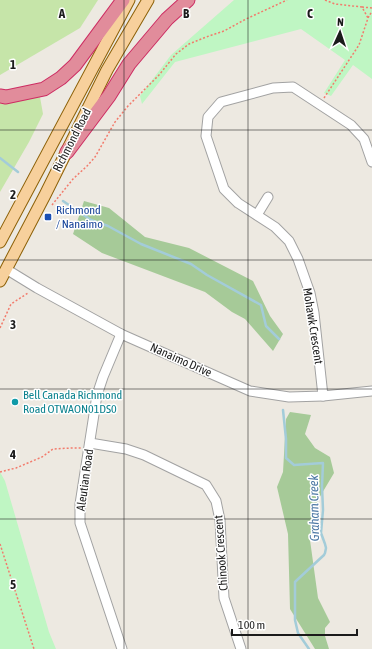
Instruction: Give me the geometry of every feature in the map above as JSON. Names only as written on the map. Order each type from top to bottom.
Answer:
[{"type":"highway","points":[[0,96],[6,97],[44,89],[61,78],[75,65],[123,0]]},
{"type":"highway","points":[[67,152],[109,96],[129,64],[167,19],[188,0]]},
{"type":"main road","name":"Richmond Road","points":[[0,242],[129,0]]},
{"type":"main road","name":"Richmond Road","points":[[0,282],[2,266],[67,152],[107,70],[148,0]]},
{"type":"street","name":"Mohawk Crescent","points":[[323,396],[314,313],[310,293],[298,259],[289,241],[275,227],[238,203],[224,189],[206,136],[208,117],[220,102],[272,88],[293,88],[351,125],[364,139],[372,162]]},
{"type":"street","points":[[257,215],[268,197]]},
{"type":"street","name":"Nanaimo Drive","points":[[2,266],[37,288],[122,334],[250,391],[289,397],[323,396],[372,391]]},
{"type":"street","name":"Aleutian Road","points":[[122,334],[103,377],[97,395],[80,504],[80,523],[122,649]]},
{"type":"street","name":"Chinook Crescent","points":[[89,446],[126,449],[144,455],[206,485],[216,501],[220,520],[224,598],[241,649]]},
{"type":"path","points":[[50,206],[73,179],[95,157],[115,122],[139,94],[159,75],[176,54],[189,44],[224,31],[287,0]]},
{"type":"path","points":[[325,0],[335,4],[372,8]]},
{"type":"path","points":[[362,7],[368,18]]},
{"type":"path","points":[[319,104],[359,45],[368,18],[372,12]]},
{"type":"path","points":[[0,328],[11,304],[37,288]]},
{"type":"path","points":[[0,472],[23,466],[42,457],[53,449],[89,446]]},
{"type":"path","points":[[0,544],[34,649]]},
{"type":"green space","points":[[0,0],[98,0],[80,28],[0,75]]},
{"type":"green space","points":[[234,0],[372,0],[372,79],[353,65],[331,96],[324,93],[345,60],[301,29],[175,62],[142,104],[140,96],[171,55]]},
{"type":"green space","points":[[0,89],[6,102],[40,97],[43,114],[29,142],[0,192]]},
{"type":"green space","points":[[84,201],[109,208],[145,237],[189,248],[253,281],[270,316],[283,334],[273,351],[245,319],[232,312],[205,292],[102,253],[73,234]]},
{"type":"green space","points":[[290,412],[311,415],[305,434],[315,448],[330,457],[334,473],[318,500],[310,540],[318,598],[330,622],[325,628],[325,636],[329,649],[315,649],[290,609],[288,534],[277,487],[283,472],[286,419]]},
{"type":"green space","points":[[0,472],[5,481],[49,632],[56,649],[0,649]]},
{"type":"waterway","name":"Graham Creek","points":[[0,158],[18,172]]},
{"type":"waterway","name":"Graham Creek","points":[[63,201],[91,220],[108,226],[141,244],[191,264],[207,275],[261,305],[266,326],[279,339]]},
{"type":"waterway","name":"Graham Creek","points":[[283,410],[286,458],[294,465],[323,463],[323,510],[321,533],[326,548],[325,553],[295,582],[295,620],[298,633],[309,649]]},
{"type":"place","name":"Richmond / Nanaimo","points":[[48,217]]},
{"type":"place","name":"Bell Canada Richmond Road OTWAON01DS0","points":[[15,402]]}]
